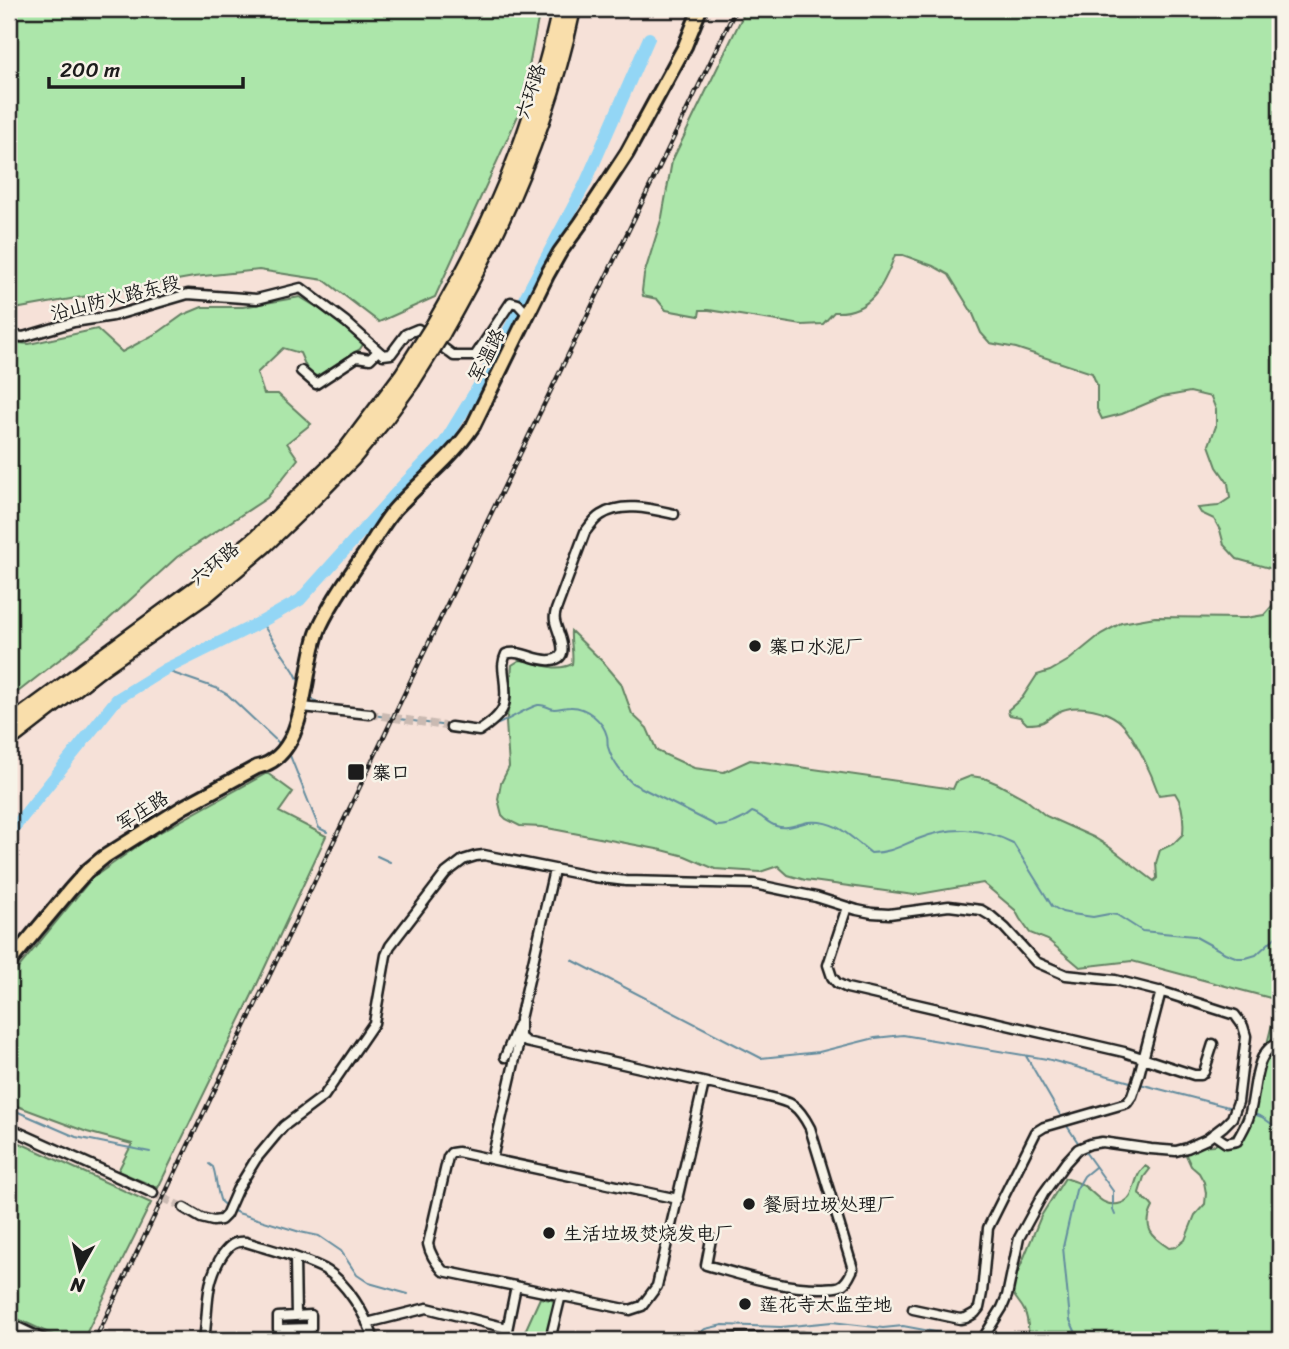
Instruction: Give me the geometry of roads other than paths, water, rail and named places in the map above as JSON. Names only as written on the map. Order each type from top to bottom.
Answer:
[{"type":"highway","name":"六环路","points":[[438,330],[508,177],[534,102],[554,36],[559,9]]},
{"type":"highway","name":"六环路","points":[[438,330],[498,228],[519,179],[551,94],[573,9]]},
{"type":"highway","points":[[407,379],[438,330]]},
{"type":"highway","name":"六环路","points":[[9,725],[196,588],[256,538],[344,452],[407,379]]},
{"type":"highway","name":"六环路","points":[[9,740],[103,667],[205,596],[264,546],[353,458],[385,419],[407,379]]},
{"type":"main road","name":"军温路","points":[[302,707],[316,638],[329,608],[395,509],[460,445],[473,426],[547,275],[626,153],[685,46],[700,9]]},
{"type":"main road","name":"军庄路","points":[[9,963],[87,871],[104,857],[185,807],[257,767],[269,765],[289,742],[302,707]]},
{"type":"street","name":"沿山防火路东段","points":[[9,335],[23,337],[113,316],[188,294],[257,299],[301,288],[346,322],[378,351]]},
{"type":"street","points":[[301,371],[316,384],[357,357],[370,359],[378,351],[383,355],[391,354],[406,334],[418,329],[454,356],[475,356],[512,302],[518,304],[528,315]]},
{"type":"street","points":[[451,727],[479,731],[502,713],[506,702],[503,666],[506,654],[513,652],[550,660],[561,655],[563,648],[555,623],[556,610],[585,532],[592,522],[613,509],[645,508],[674,514]]},
{"type":"street","points":[[302,707],[370,714]]},
{"type":"street","points":[[184,1208],[201,1217],[220,1220],[226,1215],[256,1159],[276,1135],[324,1096],[374,1023],[390,946],[446,873],[463,860],[484,855],[554,870],[635,882],[754,884],[817,897],[872,913],[889,914],[949,906],[981,910],[1004,928],[1036,962],[1051,970],[1161,991],[1235,1015],[1243,1026],[1246,1037],[1237,1103],[1233,1114],[1224,1126],[1206,1139],[1176,1151],[1102,1142],[1082,1148],[1066,1162],[1043,1194],[1019,1238],[1007,1296],[984,1339]]},
{"type":"street","points":[[505,1058],[520,1019],[554,870]]},
{"type":"street","points":[[847,907],[828,965],[837,983],[861,991],[1124,1052],[1194,1075],[1205,1072],[1213,1044]]},
{"type":"street","points":[[913,1309],[960,1319],[975,1313],[979,1308],[988,1228],[1036,1132],[1058,1122],[1127,1103],[1139,1075],[1161,991]]},
{"type":"street","points":[[492,1159],[520,1037],[520,1019]]},
{"type":"street","points":[[520,1037],[526,1042],[790,1103],[799,1109],[810,1128],[853,1269],[847,1281],[841,1286],[800,1287],[706,1265],[711,1240]]},
{"type":"street","points":[[1213,1134],[1226,1143],[1237,1141],[1252,1107],[1262,1056],[1271,1045],[1280,1042]]},
{"type":"street","points":[[678,1199],[492,1159],[451,1153],[428,1244],[436,1264],[443,1271],[630,1310],[642,1306],[657,1286],[678,1199],[704,1083]]},
{"type":"street","points":[[9,1128],[153,1193]]},
{"type":"street","points":[[204,1340],[209,1284],[229,1246],[236,1241],[322,1267],[331,1273],[352,1297],[374,1340]]},
{"type":"street","points":[[295,1258],[296,1316]]},
{"type":"street","points":[[505,1340],[516,1286]]},
{"type":"street","points":[[550,1340],[561,1295]]},
{"type":"street","points":[[367,1324],[428,1308],[507,1328]]},
{"type":"street","points":[[9,1323],[45,1340]]},
{"type":"street","points":[[724,1340],[803,1337],[816,1340]]},
{"type":"waterway","points":[[522,303],[585,184],[649,38]]},
{"type":"waterway","points":[[9,834],[117,699],[164,670],[300,600],[444,443],[519,311]]},
{"type":"waterway","points":[[261,622],[301,685]]},
{"type":"waterway","points":[[164,670],[216,688],[228,695],[280,744]]},
{"type":"waterway","points":[[311,698],[320,705]]},
{"type":"waterway","points":[[493,725],[538,705],[554,709],[582,709],[602,725],[612,757],[632,783],[717,826],[736,822],[752,812],[780,827],[808,822],[827,823],[843,831],[871,853],[891,850],[942,832],[978,831],[1013,843],[1052,906],[1062,912],[1093,917],[1117,915],[1142,931],[1194,936],[1238,958],[1256,955],[1280,933]]},
{"type":"waterway","points":[[373,715],[447,726]]},
{"type":"waterway","points":[[289,753],[319,828],[327,832]]},
{"type":"waterway","points":[[377,856],[390,862]]},
{"type":"waterway","points":[[572,960],[761,1058],[819,1052],[875,1038],[903,1035],[1047,1059],[1134,1083]]},
{"type":"waterway","points":[[1026,1056],[1062,1118]]},
{"type":"waterway","points":[[1140,1084],[1232,1108]]},
{"type":"waterway","points":[[9,1108],[76,1137],[150,1152]]},
{"type":"waterway","points":[[1251,1113],[1262,1117],[1280,1130]]},
{"type":"waterway","points":[[1065,1123],[1079,1144]]},
{"type":"waterway","points":[[1083,1149],[1113,1191],[1115,1215]]},
{"type":"waterway","points":[[209,1164],[213,1167],[221,1202],[227,1207]]},
{"type":"waterway","points":[[1079,1340],[1070,1320],[1063,1247],[1076,1190],[1084,1176],[1095,1167]]},
{"type":"waterway","points":[[232,1210],[319,1236],[341,1251],[357,1275],[369,1283],[408,1294]]},
{"type":"waterway","points":[[691,1340],[705,1329],[723,1325],[781,1327],[832,1322],[883,1328],[903,1326],[978,1340]]},
{"type":"waterway","points":[[575,1336],[580,1340]]},
{"type":"tunnel","points":[[370,714],[451,727]]},
{"type":"tunnel","points":[[153,1193],[184,1208]]},
{"type":"railway","points":[[95,1340],[736,9]]},
{"type":"place","name":"寨口水泥厂","points":[[755,646]]},
{"type":"place","name":"寨口","points":[[356,772]]},
{"type":"place","name":"餐厨垃圾处理厂","points":[[749,1204]]},
{"type":"place","name":"生活垃圾焚烧发电厂","points":[[549,1233]]},
{"type":"place","name":"莲花寺太监茔地","points":[[745,1304]]}]
